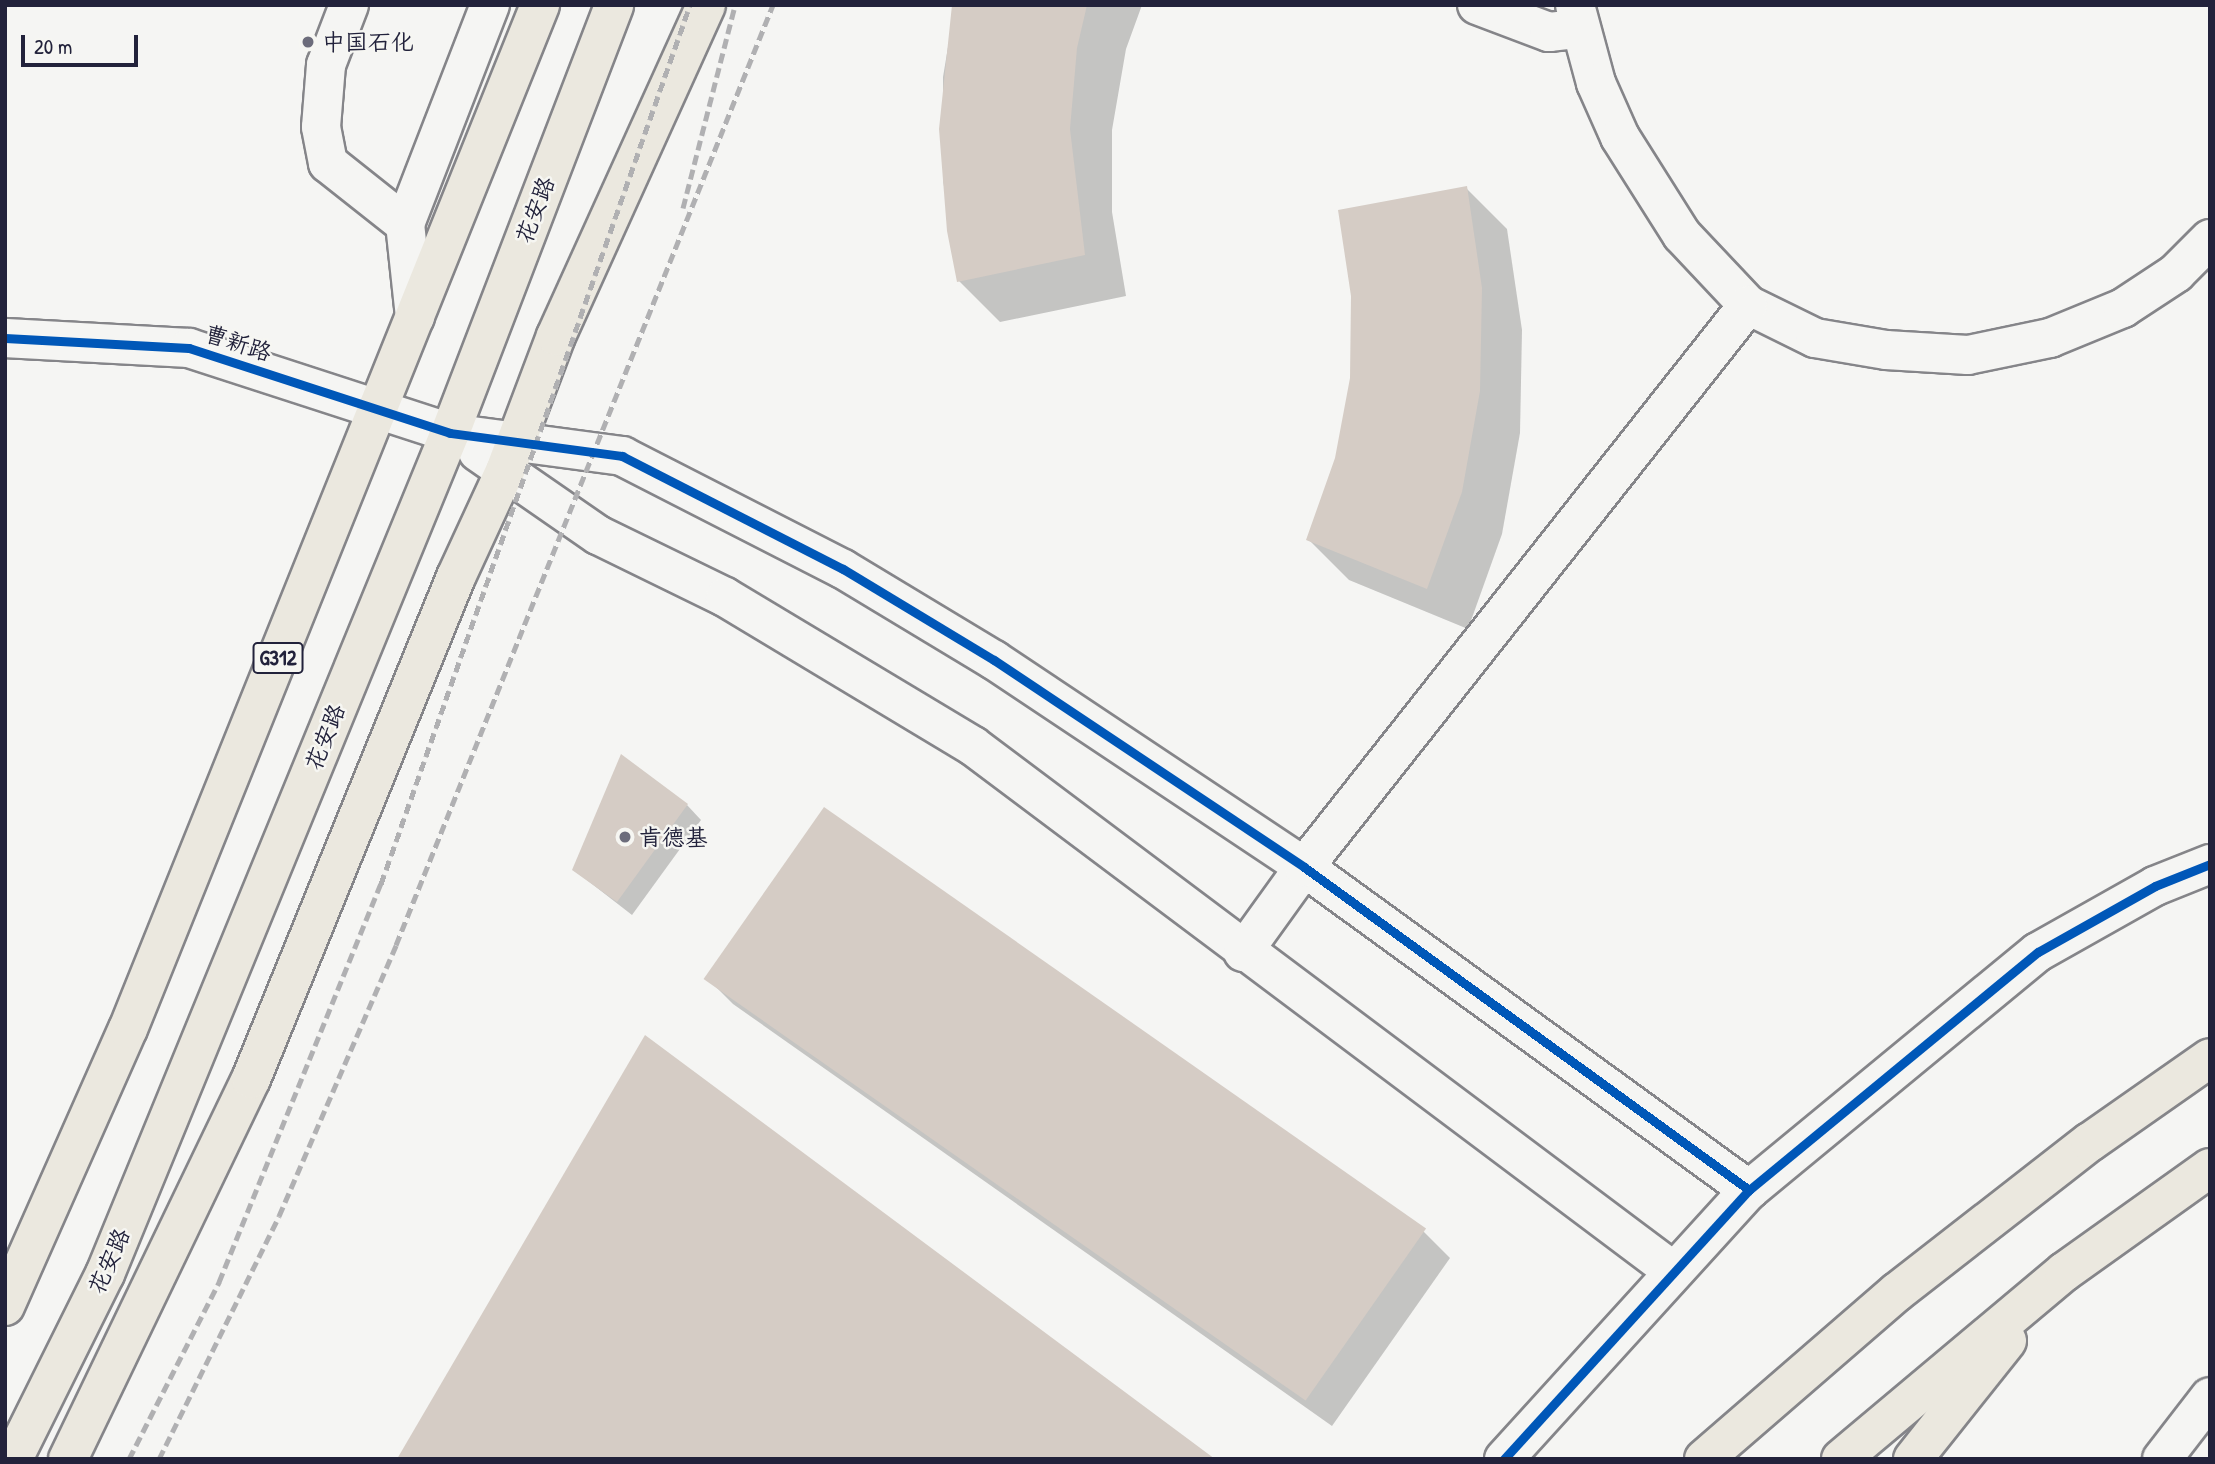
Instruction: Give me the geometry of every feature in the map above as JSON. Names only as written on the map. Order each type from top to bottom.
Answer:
[{"type":"highway","name":"G312","points":[[5,1306],[128,1029],[540,5]]},
{"type":"highway","name":"花安路","points":[[13,1459],[106,1274],[450,433],[614,5]]},
{"type":"highway","points":[[68,1459],[251,1079],[456,577],[510,456],[556,335],[706,5]]},
{"type":"highway","points":[[1704,1459],[1897,1292],[2090,1142],[2210,1058]]},
{"type":"highway","points":[[1841,1459],[2064,1272],[2210,1168]]},
{"type":"highway","points":[[1913,1459],[2064,1272]]},
{"type":"street","points":[[349,5],[326,65],[321,127],[328,163],[405,224]]},
{"type":"street","points":[[415,317],[405,224],[490,5]]},
{"type":"street","points":[[1477,5],[1549,32],[1577,17],[1620,137],[1682,235],[1748,305],[1815,338],[1886,350],[1968,355],[2050,338],[2123,308],[2176,273],[2210,239]]},
{"type":"street","points":[[1243,952],[1304,867],[1748,305]]},
{"type":"street","name":"曹新路","points":[[5,338],[189,348],[378,408],[510,456],[598,535],[725,597],[973,746],[1243,952],[1673,1271]]},
{"type":"street","points":[[510,456],[622,456],[843,569],[994,660],[1304,867],[1749,1190]]},
{"type":"street","points":[[1504,1459],[1749,1190],[2038,952],[2155,886],[2210,864]]},
{"type":"street","points":[[2162,1459],[2210,1397]]},
{"type":"building","points":[[952,5],[1087,5],[1077,48],[1070,129],[1085,255],[957,282],[947,231],[939,129]]},
{"type":"building","points":[[1467,186],[1482,288],[1480,391],[1462,492],[1427,589],[1306,540],[1335,458],[1350,378],[1351,296],[1338,210]]},
{"type":"building","name":"肯德基","points":[[621,754],[688,804],[617,902],[572,870]]},
{"type":"building","points":[[824,807],[1426,1229],[1306,1401],[704,979]]},
{"type":"building","points":[[645,1035],[1215,1459],[397,1459]]},
{"type":"railway","points":[[129,1459],[219,1282],[381,884],[690,5]]},
{"type":"railway","points":[[683,208],[735,5]]},
{"type":"railway","points":[[159,1459],[279,1216],[396,945],[773,5]]},
{"type":"cycle path","points":[[5,338],[189,348],[450,433],[622,456],[843,569],[994,660],[1304,867],[1749,1190]]},
{"type":"cycle path","points":[[1504,1459],[1749,1190],[2038,952],[2155,886],[2210,864]]},
{"type":"place","name":"中国石化","points":[[308,42]]},
{"type":"place","name":"肯德基","points":[[625,837]]}]
